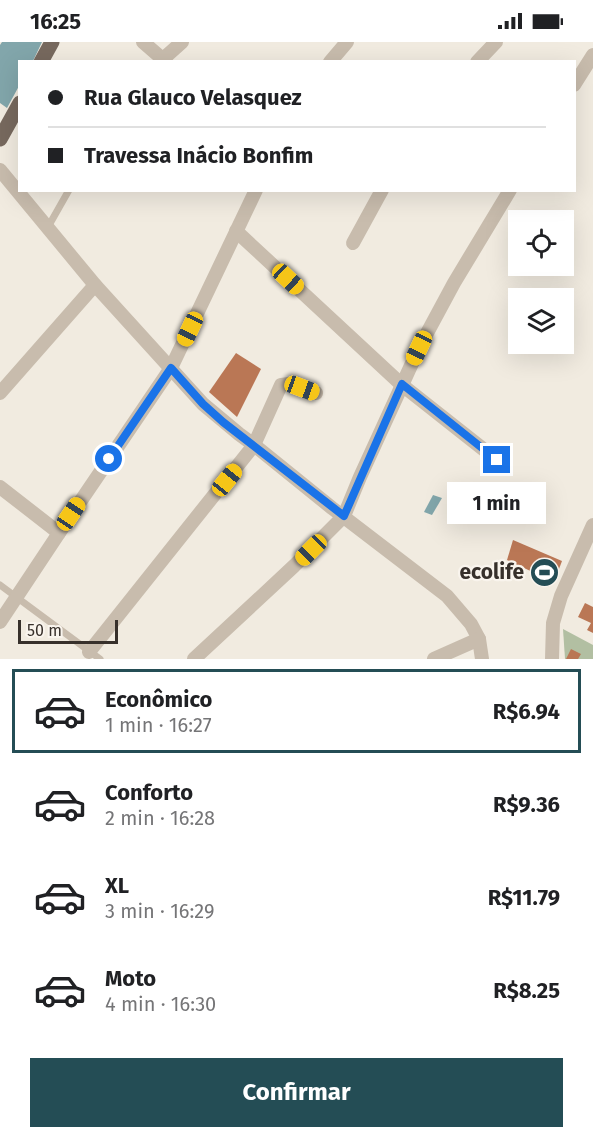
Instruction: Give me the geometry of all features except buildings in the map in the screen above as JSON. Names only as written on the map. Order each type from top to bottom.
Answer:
[{"type":"main road","points":[[42,60],[52,42]]},
{"type":"main road","points":[[0,139],[18,107]]},
{"type":"street","points":[[143,42],[165,60],[182,42]]},
{"type":"street","points":[[332,60],[346,42]]},
{"type":"street","points":[[479,60],[496,42]]},
{"type":"street","points":[[576,82],[593,55]]},
{"type":"street","points":[[0,170],[95,285],[203,404],[362,532],[447,596],[471,624],[479,639],[482,659]]},
{"type":"street","points":[[0,622],[171,368],[255,192]]},
{"type":"street","points":[[353,243],[381,192]]},
{"type":"street","points":[[194,659],[344,516],[402,384],[454,283],[509,192]]},
{"type":"street","points":[[236,231],[402,384],[497,460]]},
{"type":"street","points":[[0,393],[95,285]]},
{"type":"street","points":[[94,655],[254,445],[281,385],[289,384],[316,393]]},
{"type":"street","points":[[0,487],[59,532]]},
{"type":"street","points":[[552,659],[553,623],[561,596],[593,525]]},
{"type":"street","points":[[434,659],[479,639]]},
{"type":"lane","points":[[47,228],[68,192]]},
{"type":"lane","points":[[0,585],[94,655]]},
{"type":"green space","points":[[563,629],[593,645],[593,659],[565,659]]},
{"type":"water","points":[[2,42],[42,42],[33,60],[18,60],[18,88],[7,108],[0,103],[0,45]]},
{"type":"water","points":[[433,495],[442,498],[432,515],[424,512]]},
{"type":"place","name":"ecolife","points":[[545,572]]},
{"type":"route","points":[[109,459],[171,368],[203,404],[223,422],[344,516],[402,384],[497,460]]}]
